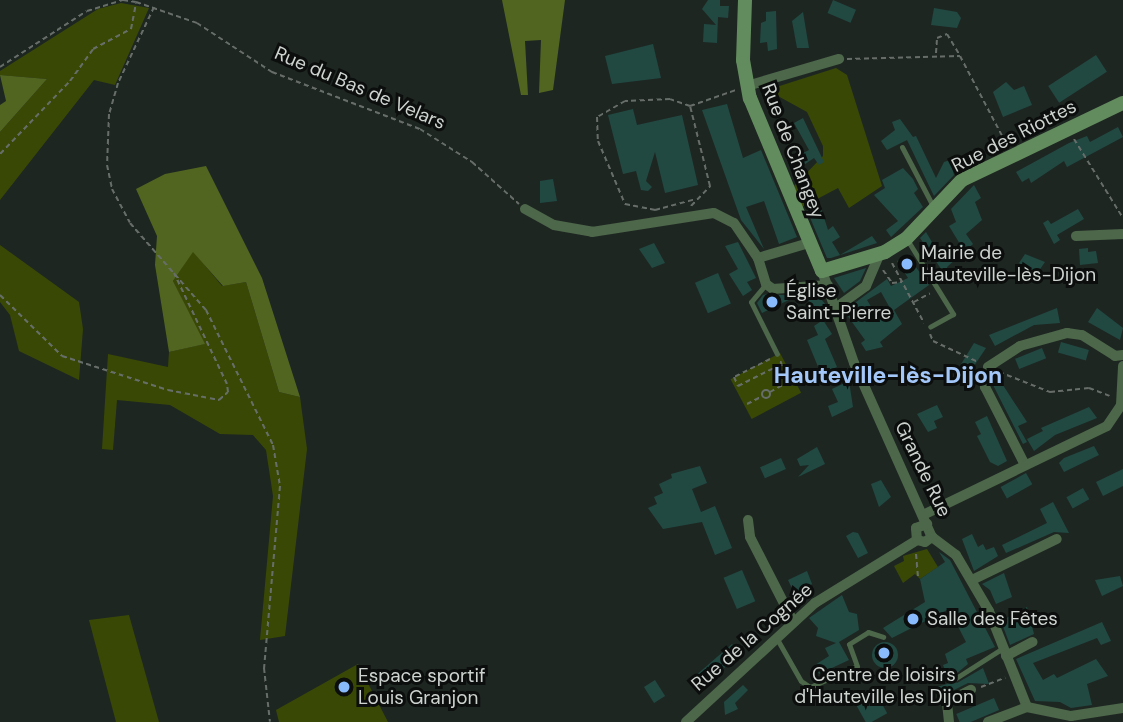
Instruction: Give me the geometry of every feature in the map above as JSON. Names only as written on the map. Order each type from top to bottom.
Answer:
[{"type":"street","name":"Rue de Changey","points":[[745,0],[742,44],[747,86],[822,271]]},
{"type":"street","points":[[747,86],[839,59]]},
{"type":"street","name":"Rue des Riottes","points":[[822,271],[878,259],[906,239],[962,180],[1123,103]]},
{"type":"street","points":[[525,209],[573,231],[630,229],[704,212],[729,219],[758,258],[766,284],[777,289],[828,285]]},
{"type":"street","points":[[1076,236],[1123,234]]},
{"type":"street","points":[[758,258],[809,243]]},
{"type":"street","points":[[837,307],[866,286],[878,259]]},
{"type":"street","name":"Grande Rue","points":[[822,271],[837,307],[854,363],[932,537],[951,548],[972,579],[1027,707]]},
{"type":"street","points":[[1024,465],[985,387],[988,367],[1020,346],[1067,333],[1082,335],[1115,356],[1123,355]]},
{"type":"street","points":[[925,520],[1024,465],[1103,429],[1119,411],[1123,366]]},
{"type":"street","points":[[748,520],[750,537],[793,621]]},
{"type":"street","name":"Rue de la Cognée","points":[[914,541],[916,528],[925,520]]},
{"type":"street","name":"Rue de la Cognée","points":[[686,722],[793,621],[914,541],[925,542],[932,537]]},
{"type":"street","points":[[972,579],[1057,539]]},
{"type":"street","points":[[1004,652],[1032,642]]},
{"type":"street","points":[[949,722],[947,702],[971,690]]},
{"type":"street","points":[[988,722],[1027,707],[1071,716],[1123,708]]},
{"type":"lane","points":[[902,147],[935,209]]},
{"type":"lane","points":[[906,239],[953,314],[930,327]]},
{"type":"lane","points":[[766,284],[751,302],[778,356]]},
{"type":"lane","points":[[775,636],[801,681],[810,687],[857,666],[849,644],[868,632],[883,637]]},
{"type":"lane","points":[[956,678],[1004,652]]},
{"type":"path","points":[[0,67],[87,11],[123,0],[136,2],[131,29],[93,49],[70,81],[0,154]]},
{"type":"path","name":"Rue du Bas de Velars","points":[[136,2],[197,23],[272,72],[437,138],[525,209]]},
{"type":"path","points":[[154,7],[118,83],[107,127],[107,165],[130,223],[199,299],[236,363],[278,462],[280,486],[264,668],[270,722]]},
{"type":"path","points":[[936,54],[937,38],[947,34],[1010,156]]},
{"type":"path","points":[[839,59],[936,54],[960,56]]},
{"type":"path","points":[[696,199],[655,210],[625,204],[598,141],[597,117],[609,107],[670,99],[690,106],[747,86]]},
{"type":"path","points":[[683,215],[710,186],[690,106]]},
{"type":"path","points":[[1068,130],[1123,218]]},
{"type":"path","points":[[878,259],[892,283],[903,283]]},
{"type":"path","points":[[892,263],[933,341],[1050,392],[1088,388],[1112,397],[1119,411]]},
{"type":"path","points":[[0,295],[62,356],[167,390],[219,400],[228,392],[227,384],[172,270]]},
{"type":"path","points":[[914,302],[931,292],[935,298]]},
{"type":"path","points":[[747,404],[762,396],[763,391],[770,392],[788,382],[782,364],[778,356],[734,377],[738,386],[782,364]]},
{"type":"path","points":[[762,396],[768,398],[770,392]]},
{"type":"path","points":[[914,541],[918,577]]},
{"type":"path","points":[[971,690],[1012,674]]},
{"type":"green space","points":[[502,0],[565,0],[553,90],[539,93],[541,40],[525,41],[528,95],[521,95]]},
{"type":"green space","points":[[121,3],[149,8],[115,85],[94,80],[0,200],[0,132],[47,79],[0,75],[0,71],[98,9]]},
{"type":"green space","points":[[836,68],[847,75],[882,186],[849,208],[838,188],[802,207],[794,186],[823,156],[823,146],[807,112],[767,90]]},
{"type":"green space","points":[[0,75],[47,79],[0,132],[0,105],[6,101]]},
{"type":"green space","points":[[206,166],[262,278],[300,397],[279,392],[246,282],[223,286],[193,252],[173,281],[205,344],[169,352],[155,265],[157,236],[136,189],[165,174]]},
{"type":"green space","points":[[0,245],[79,302],[83,329],[79,380],[19,351],[10,315],[0,302]]},
{"type":"green space","points":[[193,251],[222,286],[246,282],[279,392],[300,397],[307,449],[285,636],[260,640],[273,496],[266,450],[253,435],[220,434],[170,405],[117,400],[113,450],[102,449],[108,354],[168,367],[169,352],[204,344],[173,281]]},
{"type":"green space","points":[[780,353],[801,393],[752,419],[731,379]]},
{"type":"green space","points":[[927,549],[938,567],[920,579],[915,574],[903,583],[894,566],[904,561],[903,556]]},
{"type":"green space","points":[[129,615],[159,722],[116,722],[89,620]]},
{"type":"green space","name":"Espace sportif Louis Granjon","points":[[358,664],[388,722],[279,722],[276,710]]},
{"type":"building","points":[[708,0],[720,0],[720,6],[729,6],[728,18],[718,17],[717,43],[703,42],[704,24],[716,25],[702,9]]},
{"type":"building","points":[[833,0],[856,10],[851,23],[828,13]]},
{"type":"building","points":[[934,8],[957,12],[961,18],[957,28],[931,25]]},
{"type":"building","points":[[776,11],[777,49],[768,51],[767,42],[760,43],[761,23],[766,21],[766,12]]},
{"type":"building","points":[[803,12],[809,48],[797,48],[792,21]]},
{"type":"building","points":[[653,44],[661,78],[612,84],[605,56]]},
{"type":"building","points":[[1096,55],[1107,72],[1059,103],[1048,86]]},
{"type":"building","points":[[1006,82],[1014,90],[1024,86],[1032,105],[1003,117],[993,92]]},
{"type":"building","points":[[727,104],[743,158],[761,150],[797,237],[779,244],[764,201],[746,207],[764,249],[741,220],[702,110]]},
{"type":"building","points":[[633,109],[637,125],[682,115],[698,185],[665,193],[655,152],[646,181],[652,187],[648,191],[641,190],[636,171],[623,174],[608,115]]},
{"type":"building","points":[[803,118],[824,162],[819,165],[814,158],[798,169],[800,175],[794,178],[787,161],[809,150],[794,123]]},
{"type":"building","points":[[900,119],[913,137],[916,136],[936,178],[944,162],[950,160],[954,175],[934,196],[907,140],[887,150],[881,141],[895,130],[892,122]]},
{"type":"building","points":[[1118,127],[1123,137],[1067,167],[1064,161],[1031,183],[1029,178],[1022,182],[1016,172],[1069,143],[1087,136],[1090,142]]},
{"type":"building","points":[[903,168],[913,179],[918,189],[914,193],[923,207],[891,237],[886,230],[898,221],[874,195],[885,188],[882,180]]},
{"type":"building","points":[[553,179],[557,201],[540,203],[540,181]]},
{"type":"building","points":[[974,185],[981,198],[975,202],[982,220],[966,234],[973,244],[947,267],[950,282],[920,238],[926,232],[942,259],[960,244],[949,226],[956,222],[951,209]]},
{"type":"building","points":[[819,202],[828,230],[833,226],[840,237],[832,242],[840,255],[872,236],[877,243],[831,258],[827,258],[806,208]]},
{"type":"building","points":[[1078,209],[1084,219],[1057,235],[1060,240],[1054,244],[1043,223],[1048,220],[1051,224]]},
{"type":"building","points":[[738,242],[756,278],[747,282],[752,290],[743,296],[729,274],[738,269],[725,246]]},
{"type":"building","points":[[654,243],[665,263],[652,268],[639,249]]},
{"type":"building","points":[[1088,248],[1088,252],[1096,251],[1098,263],[1080,265],[1079,249]]},
{"type":"building","points":[[1025,254],[1045,262],[1036,275],[1019,263]]},
{"type":"building","points":[[907,255],[929,285],[894,310],[902,324],[880,342],[883,347],[866,351],[861,343],[865,340],[844,311],[887,279],[891,286],[908,278],[897,261]],"holes":[[[881,292],[891,310],[878,318],[867,300]]]},
{"type":"building","points":[[866,268],[860,281],[844,293],[834,278]]},
{"type":"building","points":[[718,273],[731,303],[708,313],[695,283]]},
{"type":"building","points":[[816,293],[826,305],[830,317],[826,320],[803,294]]},
{"type":"building","name":"Église Saint-Pierre","points":[[763,295],[797,296],[762,313],[757,303]]},
{"type":"building","points":[[1057,308],[1060,323],[1034,325],[995,346],[989,335]]},
{"type":"building","points":[[1097,308],[1123,328],[1120,340],[1088,322]]},
{"type":"building","points":[[823,320],[832,334],[825,339],[837,367],[821,374],[807,340],[818,335],[814,326]]},
{"type":"building","points":[[1061,342],[1089,350],[1086,361],[1058,353]]},
{"type":"building","points":[[974,343],[986,348],[966,378],[955,374]]},
{"type":"building","points":[[1042,348],[1046,358],[1019,369],[1015,359]]},
{"type":"building","points":[[999,379],[1027,422],[1018,426],[1027,442],[1023,444],[993,385]]},
{"type":"building","points":[[849,381],[853,407],[832,417],[828,406],[838,402],[832,389]]},
{"type":"building","points":[[937,405],[943,417],[934,421],[937,428],[928,432],[917,414]]},
{"type":"building","points":[[1089,407],[1097,418],[1055,435],[1034,451],[1027,439],[1043,431],[1041,428]]},
{"type":"building","points":[[987,416],[1007,461],[998,466],[990,462],[977,436],[981,434],[975,422]]},
{"type":"building","points":[[1094,446],[1099,455],[1064,472],[1059,463],[1064,458]]},
{"type":"building","points":[[817,447],[825,464],[798,477],[809,465],[800,466],[797,459]]},
{"type":"building","points":[[781,458],[786,469],[765,478],[760,467]]},
{"type":"building","points":[[700,466],[707,483],[692,489],[701,512],[715,506],[732,548],[715,555],[702,522],[663,529],[648,508],[657,504],[654,497],[663,493],[659,484],[672,478],[671,474]]},
{"type":"building","points":[[1123,469],[1123,486],[1103,496],[1096,482]]},
{"type":"building","points":[[1026,473],[1032,484],[1007,498],[1001,487]]},
{"type":"building","points":[[881,480],[891,497],[879,507],[871,484]]},
{"type":"building","points":[[1083,488],[1089,499],[1073,509],[1066,497]]},
{"type":"building","points":[[1053,502],[1069,533],[1054,532],[1006,553],[1002,545],[1047,523],[1040,509]]},
{"type":"building","points":[[853,532],[858,533],[868,553],[858,558],[846,536]]},
{"type":"building","points":[[972,534],[978,547],[983,544],[986,550],[994,547],[998,556],[974,571],[962,539]]},
{"type":"building","points":[[939,552],[950,560],[995,647],[966,659],[968,664],[951,678],[957,683],[983,668],[989,684],[968,683],[940,697],[937,687],[950,683],[943,665],[948,663],[945,654],[966,642],[949,609],[892,638],[883,628],[925,602],[920,579],[945,562]]},
{"type":"building","points":[[742,570],[755,601],[737,609],[724,578]]},
{"type":"building","points":[[807,571],[812,584],[796,597],[788,580]]},
{"type":"building","points":[[1004,573],[1012,597],[996,604],[990,590],[982,584]]},
{"type":"building","points":[[1120,576],[1123,586],[1102,596],[1095,580]]},
{"type":"building","points":[[842,595],[849,612],[857,614],[859,630],[839,642],[849,660],[819,674],[815,665],[829,656],[825,648],[836,643],[816,636],[818,628],[809,618]]},
{"type":"building","points":[[1027,607],[1034,634],[1010,645],[1001,621]]},
{"type":"building","points":[[1102,622],[1111,641],[1101,645],[1097,638],[1033,663],[1043,680],[1054,674],[1057,678],[1096,659],[1108,676],[1087,684],[1092,705],[1071,708],[1060,702],[1035,701],[1016,659]]},
{"type":"building","points":[[885,642],[894,646],[898,655],[894,664],[885,668],[876,664],[872,655],[876,646]]},
{"type":"building","points":[[732,644],[740,653],[704,687],[694,677]]},
{"type":"building","points":[[655,680],[665,696],[654,703],[644,687]]},
{"type":"building","points":[[743,685],[748,690],[735,703],[738,709],[725,715],[724,702]]},
{"type":"building","points":[[877,695],[887,713],[872,722],[866,722],[857,706]]},
{"type":"building","points":[[994,698],[999,710],[971,722],[960,722],[956,714]]},
{"type":"place","name":"Mairie de Hauteville-lès-Dijon","points":[[907,264]]},
{"type":"place","name":"Église Saint-Pierre","points":[[772,302]]},
{"type":"place","name":"Salle des Fêtes","points":[[913,619]]},
{"type":"place","name":"Centre de loisirs d'Hauteville les Dijon","points":[[884,653]]},
{"type":"place","name":"Espace sportif Louis Granjon","points":[[344,687]]},
{"type":"district","name":"Hauteville-lès-Dijon","points":[[888,375]]}]
